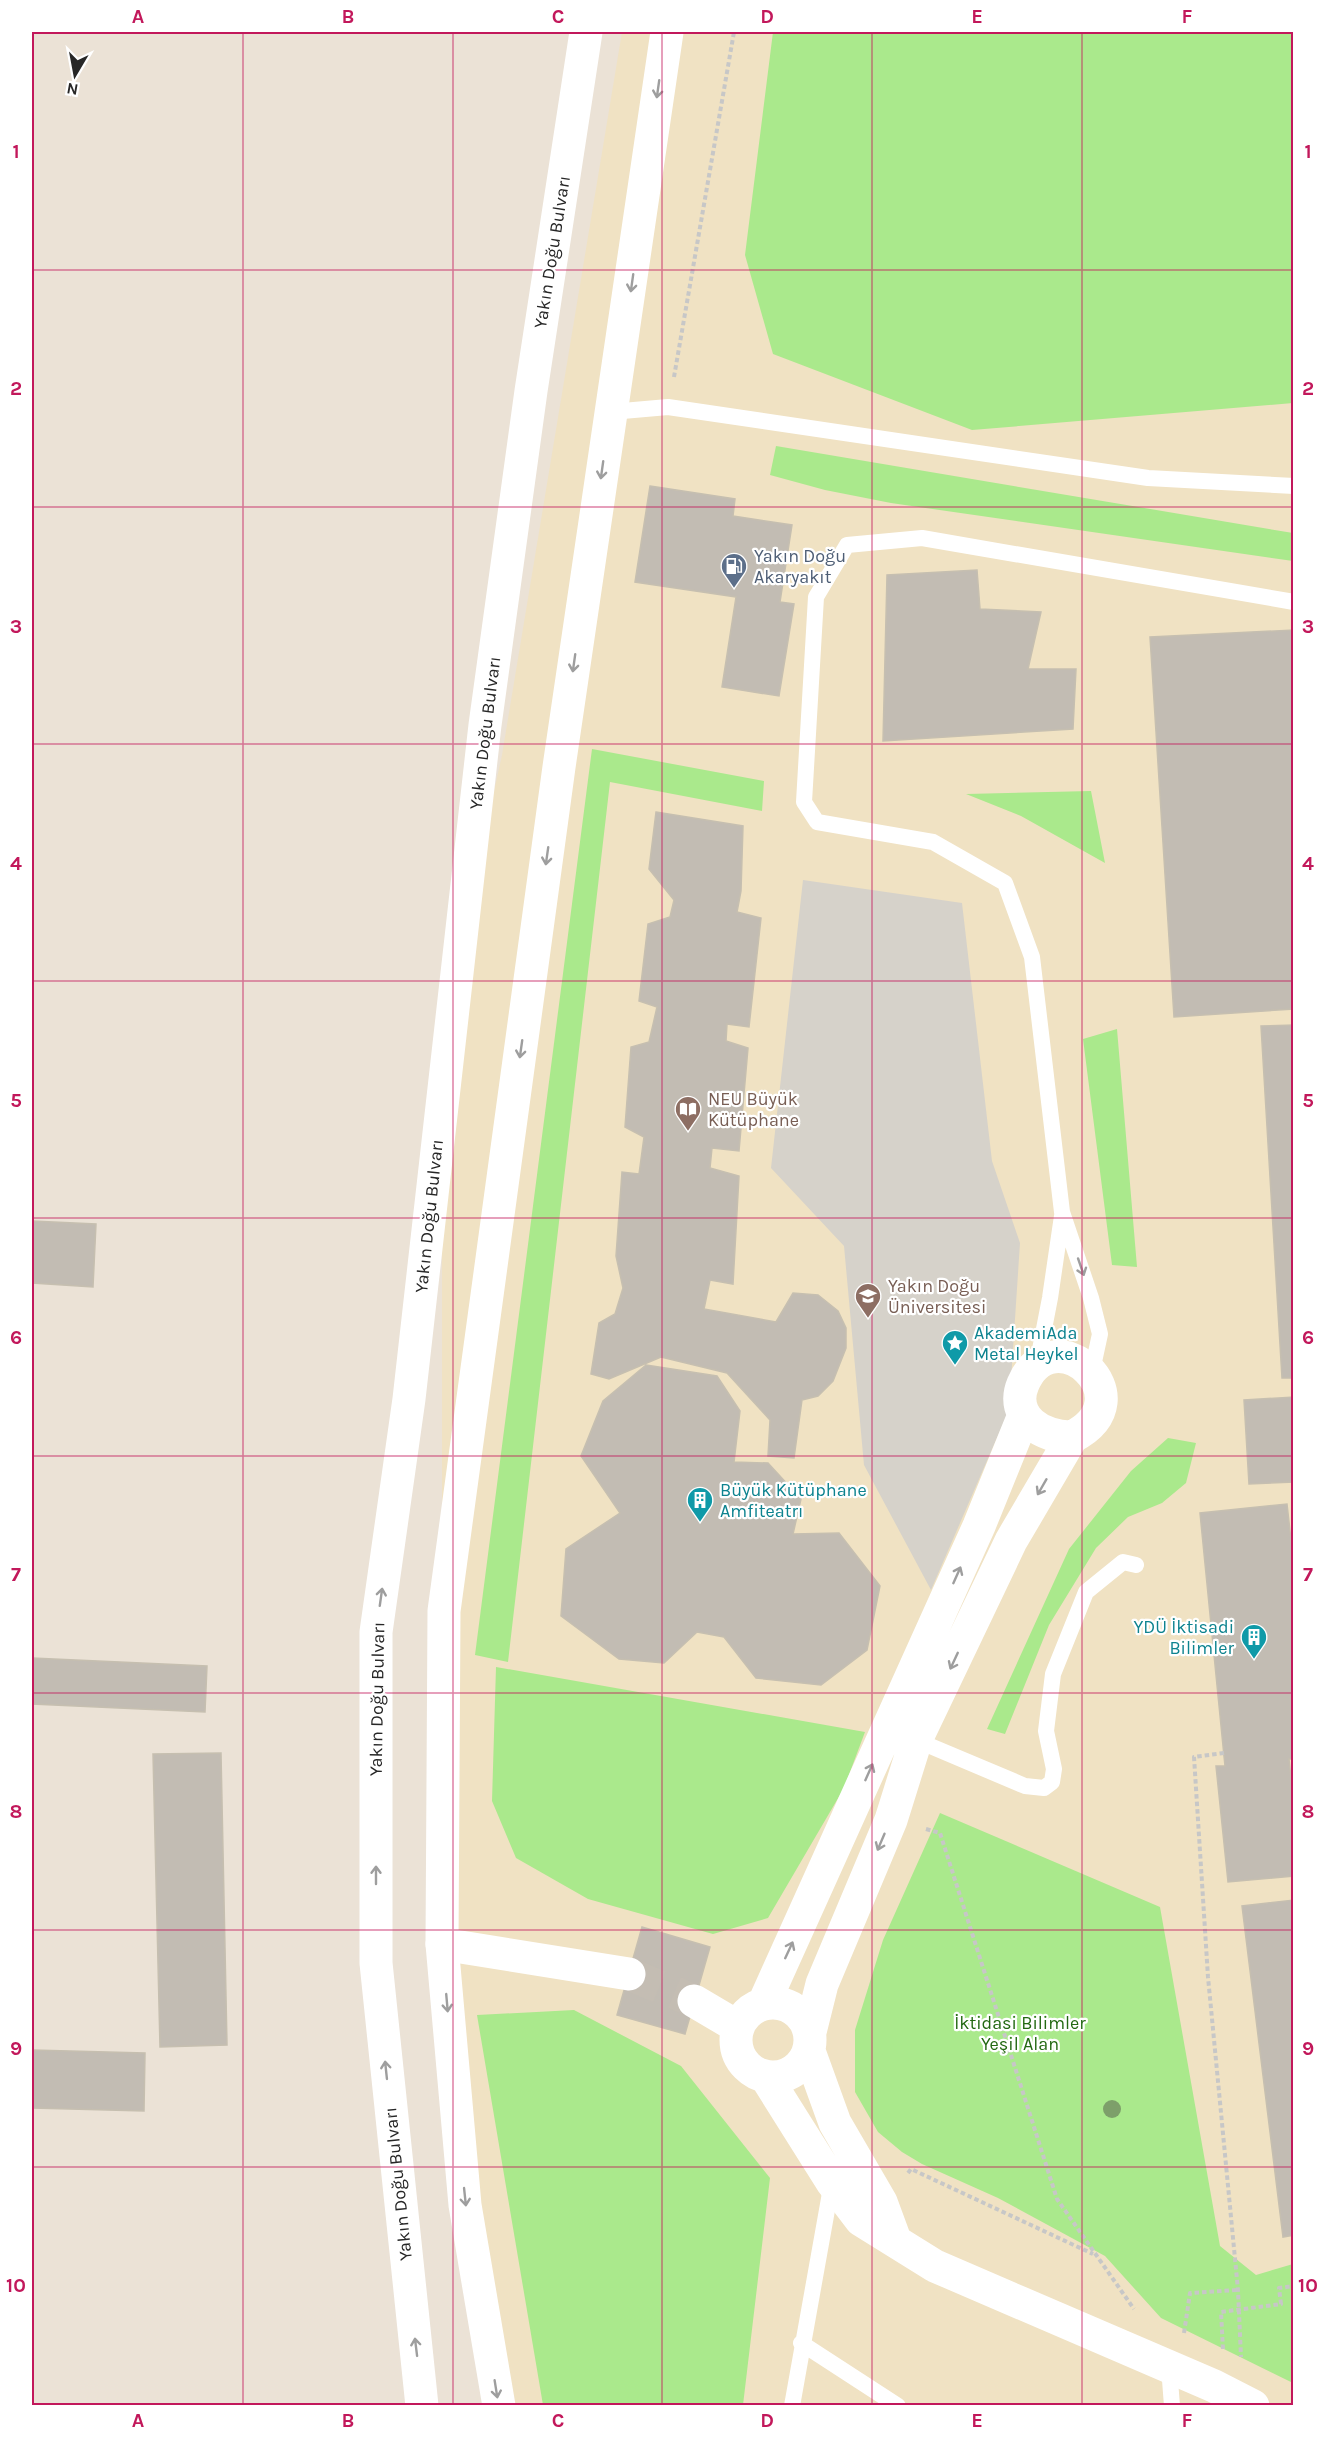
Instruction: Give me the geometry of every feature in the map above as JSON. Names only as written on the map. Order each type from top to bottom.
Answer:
[{"type":"main road","name":"Yakın Doğu Bulvarı","points":[[422,2406],[376,1963],[376,1632],[410,1399],[485,725],[531,391],[586,32]]},
{"type":"main road","points":[[499,2406],[465,2205],[442,1944],[444,1611],[610,412],[627,314],[666,32]]},
{"type":"main road","points":[[1059,1357],[1075,1359],[1092,1371],[1102,1393],[1096,1417],[1086,1430],[1072,1437],[1056,1437],[1038,1431],[1024,1415],[1020,1404],[1020,1390],[1027,1374],[1036,1366],[1043,1360],[1059,1357]]},
{"type":"main road","points":[[1024,1415],[979,1527],[764,2003],[744,2016],[738,2027],[735,2040],[744,2064],[754,2072],[766,2076],[788,2075],[805,2061],[822,1984],[891,1820],[916,1740],[1011,1541],[1072,1437]]},
{"type":"main road","points":[[442,1944],[629,1974]]},
{"type":"main road","points":[[694,2001],[738,2027]]},
{"type":"main road","points":[[764,2003],[788,2005],[806,2021],[810,2041],[836,2122],[881,2202],[895,2241]]},
{"type":"main road","points":[[766,2076],[832,2182],[861,2220],[935,2266],[1253,2406]]},
{"type":"lane","points":[[610,412],[668,407],[1148,478],[1293,486]]},
{"type":"lane","points":[[1092,1371],[1100,1334],[1092,1298],[1062,1212],[1032,957],[1005,883],[933,842],[817,822],[804,802],[816,597],[847,545],[922,538],[1293,602]]},
{"type":"lane","points":[[1036,1366],[1050,1298],[1062,1212]]},
{"type":"lane","points":[[916,1740],[1025,1786],[1044,1788],[1052,1782],[1054,1768],[1046,1731],[1053,1674],[1086,1592],[1123,1562],[1136,1565]]},
{"type":"lane","points":[[792,2406],[801,2343],[832,2182]]},
{"type":"lane","points":[[801,2343],[898,2406]]},
{"type":"lane","points":[[1168,2367],[1172,2406]]},
{"type":"path","points":[[668,407],[734,32]]},
{"type":"path","points":[[1224,1753],[1194,1757],[1208,1977],[1238,2290],[1242,2359]]},
{"type":"path","points":[[891,1820],[940,1833],[1057,2199],[1138,2314]]},
{"type":"path","points":[[881,2202],[911,2169],[1094,2254]]},
{"type":"path","points":[[1223,2361],[1221,2312],[1281,2304],[1279,2288],[1293,2286]]},
{"type":"path","points":[[1173,2333],[1183,2337],[1190,2293],[1238,2290]]},
{"type":"shaded area","name":"Yakın Doğu Üniversitesi","points":[[622,32],[1293,32],[1293,2405],[500,2406],[442,1944],[442,1027],[502,755]]},
{"type":"shaded area","points":[[803,880],[962,903],[992,1161],[1020,1243],[1009,1410],[931,1590],[864,1465],[844,1246],[771,1168]]},
{"type":"green space","points":[[773,32],[1293,32],[1293,403],[972,430],[773,354],[745,255]]},
{"type":"green space","points":[[776,446],[1293,533],[1293,561],[891,503],[825,490],[770,475]]},
{"type":"green space","points":[[592,749],[764,781],[762,811],[610,782],[508,1662],[475,1655]]},
{"type":"green space","points":[[1091,791],[1105,863],[1021,816],[966,794]]},
{"type":"green space","points":[[1117,1029],[1137,1267],[1112,1265],[1083,1039]]},
{"type":"green space","points":[[1168,1438],[1196,1443],[1186,1483],[1162,1503],[1128,1517],[1096,1548],[1049,1625],[1005,1734],[987,1729],[1069,1549],[1131,1471]]},
{"type":"green space","points":[[496,1667],[865,1732],[844,1788],[768,1918],[713,1934],[588,1899],[516,1858],[492,1801]]},
{"type":"green space","name":"İktidasi Bilimler Yeşil Alan","points":[[940,1813],[1160,1907],[1220,2246],[1256,2275],[1293,2264],[1293,2383],[1161,2318],[1105,2256],[998,2198],[922,2164],[902,2152],[878,2132],[855,2092],[855,2030],[883,1940]]},
{"type":"green space","points":[[574,2010],[681,2066],[770,2178],[743,2405],[543,2405],[477,2015]]},
{"type":"building","name":"Yakın Doğu Akaryakıt","points":[[650,486],[735,499],[733,516],[792,525],[780,602],[794,604],[779,696],[722,687],[736,597],[635,582]]},
{"type":"building","points":[[977,570],[980,609],[1041,612],[1028,669],[1076,669],[1073,729],[883,741],[887,575]]},
{"type":"building","points":[[1294,630],[1294,1009],[1174,1017],[1150,637]]},
{"type":"building","name":"NEU Büyük Kütüphane","points":[[656,812],[743,826],[741,891],[737,912],[761,918],[749,1027],[727,1024],[726,1041],[748,1048],[739,1151],[712,1148],[710,1168],[739,1176],[733,1284],[710,1280],[704,1309],[776,1322],[793,1293],[818,1295],[838,1311],[846,1328],[846,1348],[833,1381],[818,1396],[802,1400],[794,1458],[768,1456],[770,1420],[727,1373],[661,1357],[609,1379],[591,1374],[599,1323],[615,1314],[623,1288],[616,1256],[622,1172],[639,1174],[644,1137],[625,1127],[631,1047],[649,1042],[657,1007],[639,1001],[648,924],[670,917],[674,900],[649,869]]},
{"type":"building","points":[[1294,1025],[1294,1378],[1282,1378],[1261,1026]]},
{"type":"building","points":[[32,1221],[96,1224],[93,1287],[32,1283]]},
{"type":"building","name":"Büyük Kütüphane Amfiteatrı","points":[[646,1365],[717,1376],[740,1411],[734,1462],[768,1463],[801,1499],[793,1534],[839,1533],[880,1586],[867,1650],[821,1685],[756,1678],[724,1637],[697,1632],[664,1663],[619,1659],[561,1616],[566,1549],[620,1513],[581,1456],[603,1401]]},
{"type":"building","points":[[1294,1397],[1294,1482],[1249,1484],[1244,1400]]},
{"type":"building","name":"YDÜ İktisadi Bilimler","points":[[1287,1504],[1294,1567],[1294,1759],[1289,1759],[1294,1806],[1294,1876],[1228,1882],[1216,1766],[1225,1766],[1200,1513]]},
{"type":"building","points":[[32,1658],[207,1666],[205,1712],[32,1704]]},
{"type":"building","points":[[221,1753],[227,2045],[160,2047],[153,1754]]},
{"type":"building","points":[[1294,1900],[1294,2235],[1283,2237],[1242,1906]]},
{"type":"building","points":[[642,1927],[710,1947],[685,2034],[617,2015]]},
{"type":"building","points":[[32,2050],[145,2053],[144,2111],[32,2108]]},
{"type":"tunnel","points":[[629,1974],[694,2001]]},
{"type":"place","name":"Yakın Doğu Akaryakıt","points":[[734,589]]},
{"type":"place","name":"NEU Büyük Kütüphane","points":[[688,1132]]},
{"type":"place","name":"Yakın Doğu Üniversitesi","points":[[868,1319]]},
{"type":"place","name":"AkademiAda Metal Heykel","points":[[955,1366]]},
{"type":"place","name":"Büyük Kütüphane Amfiteatrı","points":[[700,1523]]},
{"type":"place","name":"YDÜ İktisadi Bilimler","points":[[1254,1660]]}]
